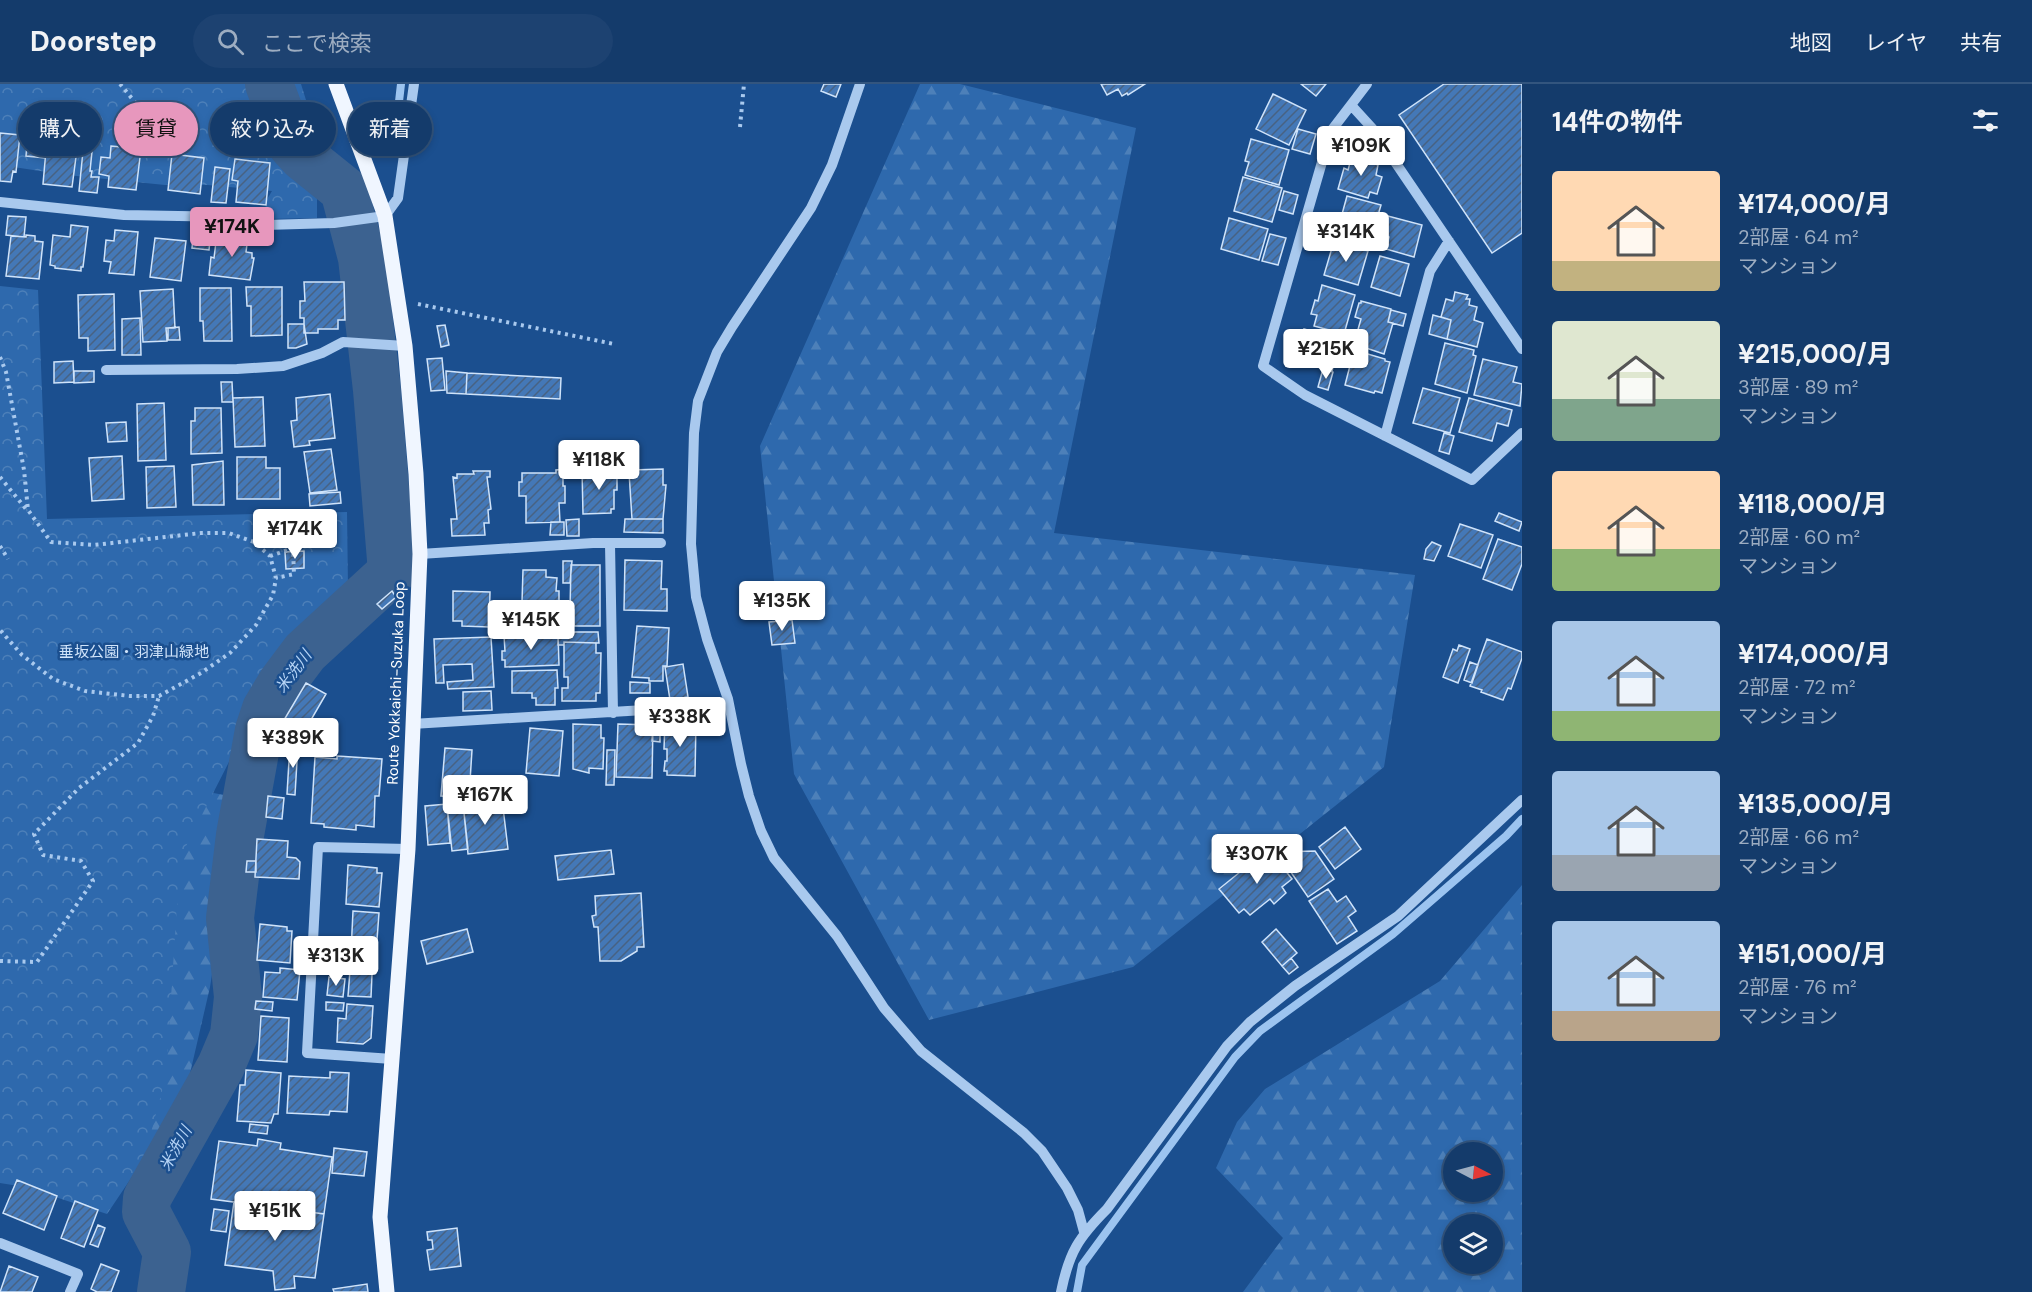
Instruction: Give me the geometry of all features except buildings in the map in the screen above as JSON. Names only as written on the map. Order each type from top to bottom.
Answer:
[{"type":"main road","name":"Route Yokkaichi-Suzuka Loop","points":[[336,84],[385,216],[397,299],[397,346],[416,474],[420,554],[408,849],[380,1217],[387,1292]]},
{"type":"street","points":[[0,202],[124,215],[233,217],[265,225],[334,223],[385,216],[398,198],[414,84]]},
{"type":"street","points":[[860,84],[832,165],[811,208],[727,336],[698,401],[694,433],[691,544],[696,597],[707,639],[728,699],[749,796],[761,831],[774,858],[837,936],[884,1008],[921,1051],[1024,1133],[1042,1151],[1067,1188],[1078,1210],[1084,1232]]},
{"type":"street","points":[[1367,84],[1331,131],[1263,366],[1305,396],[1472,480],[1522,434]]},
{"type":"street","points":[[1351,105],[1372,129],[1522,350]]},
{"type":"street","points":[[1385,436],[1431,271],[1449,241]]},
{"type":"street","points":[[106,370],[216,370],[283,366],[322,353],[343,342],[397,346]]},
{"type":"street","points":[[420,554],[593,543],[661,543]]},
{"type":"street","points":[[610,544],[613,713]]},
{"type":"street","points":[[412,724],[694,707]]},
{"type":"street","points":[[1061,1292],[1069,1257],[1084,1232],[1107,1209],[1227,1046],[1250,1022],[1295,986],[1398,916],[1522,801]]},
{"type":"street","points":[[392,1059],[307,1053],[318,847],[408,849]]},
{"type":"street","points":[[0,1243],[78,1274],[70,1292]]},
{"type":"path","points":[[120,84],[135,102]]},
{"type":"path","points":[[740,127],[744,84]]},
{"type":"path","points":[[397,299],[614,344]]},
{"type":"path","points":[[0,357],[6,372],[24,470],[28,510]]},
{"type":"path","points":[[0,477],[51,542],[94,545],[229,532],[254,542],[270,556],[276,578],[273,595],[256,625],[230,653],[201,673],[159,696],[130,696],[85,691],[53,679],[22,654],[0,630]]},
{"type":"path","points":[[0,546],[9,559]]},
{"type":"path","points":[[270,556],[293,548],[294,574],[276,578]]},
{"type":"path","points":[[0,961],[37,962],[93,881],[81,861],[43,855],[34,834],[79,788],[138,744],[153,716],[159,696]]},
{"type":"green space","points":[[0,84],[301,84],[307,102],[210,102],[210,156],[330,156],[352,177],[317,194],[317,218],[265,219],[266,201],[272,191],[208,185],[165,185],[67,175],[0,165]]},
{"type":"green space","points":[[920,84],[960,84],[1136,128],[1054,533],[1415,575],[1384,767],[1133,967],[929,1020],[794,774],[760,446]]},
{"type":"green space","name":"垂坂公園・羽津山緑地","points":[[0,286],[38,290],[47,519],[347,512],[348,588],[257,707],[180,858],[166,1076],[144,1159],[107,1214],[25,1187],[0,1183]]},
{"type":"green space","points":[[33,759],[240,798],[210,987],[167,1173],[0,1138]]},
{"type":"green space","points":[[1522,885],[1522,1292],[1243,1292],[1283,1238],[1216,1168],[1237,1122],[1265,1089],[1440,981]]},
{"type":"waterway","name":"米洗川","points":[[161,1292],[167,1252],[146,1212],[147,1198],[221,1066],[234,1035],[238,997],[230,918],[240,835],[259,730],[266,709],[305,652],[392,572],[377,390],[362,258],[344,190],[303,157],[292,145],[269,84]]},
{"type":"waterway","points":[[399,102],[401,84]]},
{"type":"waterway","points":[[1077,1292],[1082,1265],[1235,1057],[1260,1031],[1393,934],[1506,836],[1522,819]]}]
